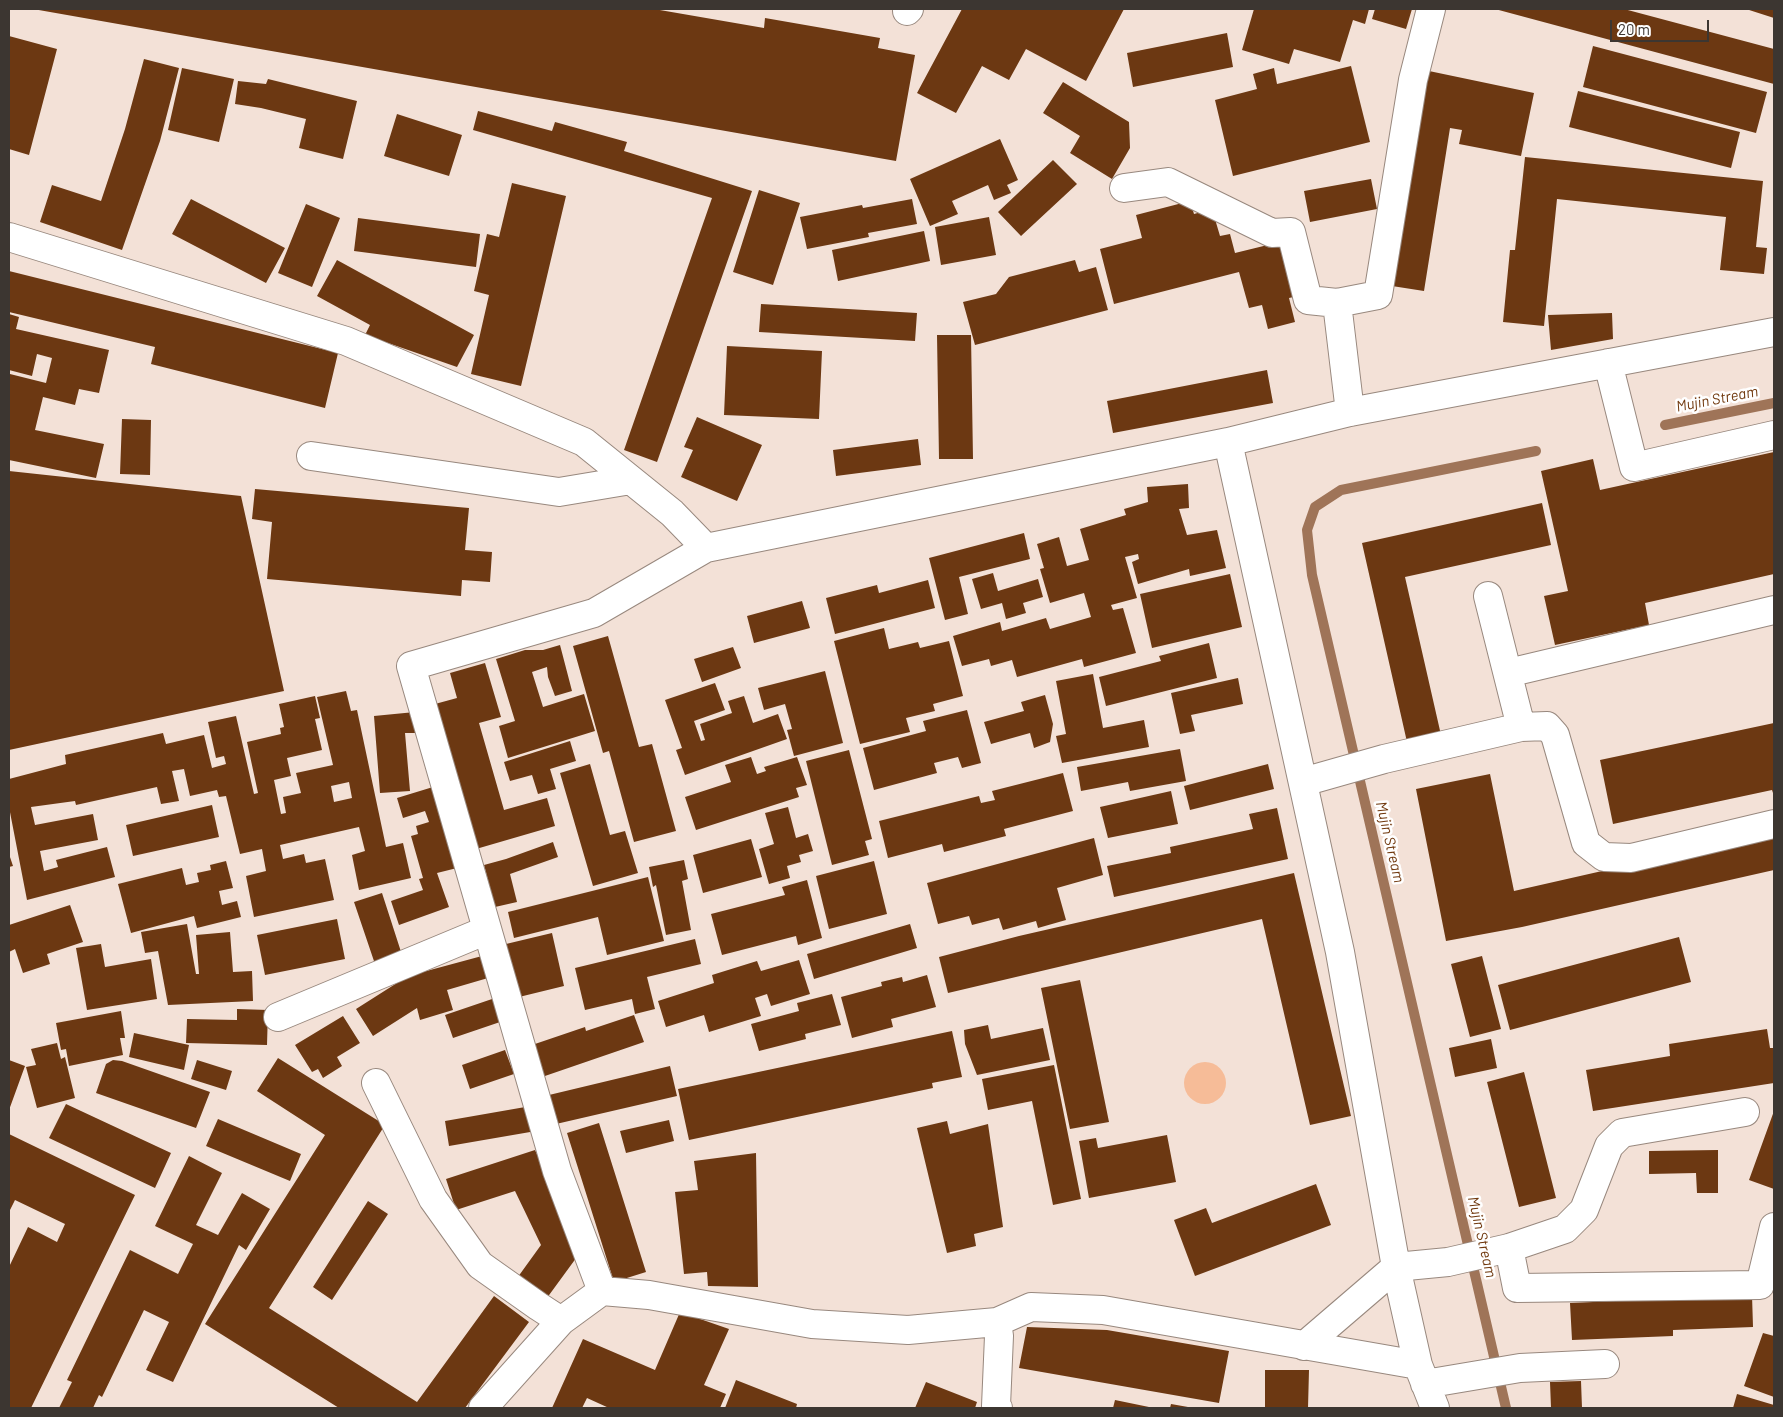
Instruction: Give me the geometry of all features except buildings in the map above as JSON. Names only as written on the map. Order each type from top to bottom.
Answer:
[{"type":"street","points":[[1124,188],[1168,182],[1272,233],[1291,232],[1308,300],[1337,303],[1378,295],[1412,80],[1431,9]]},
{"type":"street","points":[[9,237],[346,341],[584,442],[672,513],[706,548]]},
{"type":"street","points":[[1337,303],[1350,412]]},
{"type":"street","points":[[602,1292],[557,1172],[410,666],[594,612],[706,548],[1228,442],[1350,412],[1774,332]]},
{"type":"street","points":[[1608,363],[1634,467],[1774,435]]},
{"type":"street","points":[[1228,442],[1340,952],[1396,1267],[1421,1374],[1435,1408]]},
{"type":"street","points":[[310,456],[559,492],[631,480]]},
{"type":"street","points":[[1488,596],[1521,726]]},
{"type":"street","points":[[1508,673],[1774,610]]},
{"type":"street","points":[[1303,782],[1384,759],[1521,726],[1547,726],[1555,735],[1586,843],[1604,858],[1630,858],[1774,824]]},
{"type":"street","points":[[278,1017],[487,930]]},
{"type":"street","points":[[376,1083],[433,1199],[480,1265],[561,1320]]},
{"type":"street","points":[[1304,1346],[1396,1267],[1448,1262],[1509,1248],[1565,1229],[1584,1210],[1609,1146],[1622,1133],[1745,1112]]},
{"type":"street","points":[[1509,1248],[1517,1288],[1760,1285],[1774,1227]]},
{"type":"street","points":[[483,1408],[561,1320],[602,1292],[649,1295],[822,1324],[908,1330],[997,1322],[1031,1307],[1104,1310],[1304,1346],[1421,1374],[1476,1375],[1520,1368],[1605,1364]]},
{"type":"street","points":[[997,1322],[999,1336],[996,1406],[998,1408]]},
{"type":"shaded area","points":[[1205,1062],[1220,1068],[1226,1083],[1220,1098],[1205,1104],[1190,1098],[1184,1083],[1190,1068]]},
{"type":"waterway","name":"Mujin Stream","points":[[1665,425],[1774,403]]},
{"type":"waterway","name":"Mujin Stream","points":[[1506,1408],[1312,575],[1307,530],[1315,507],[1341,490],[1536,451]]}]
